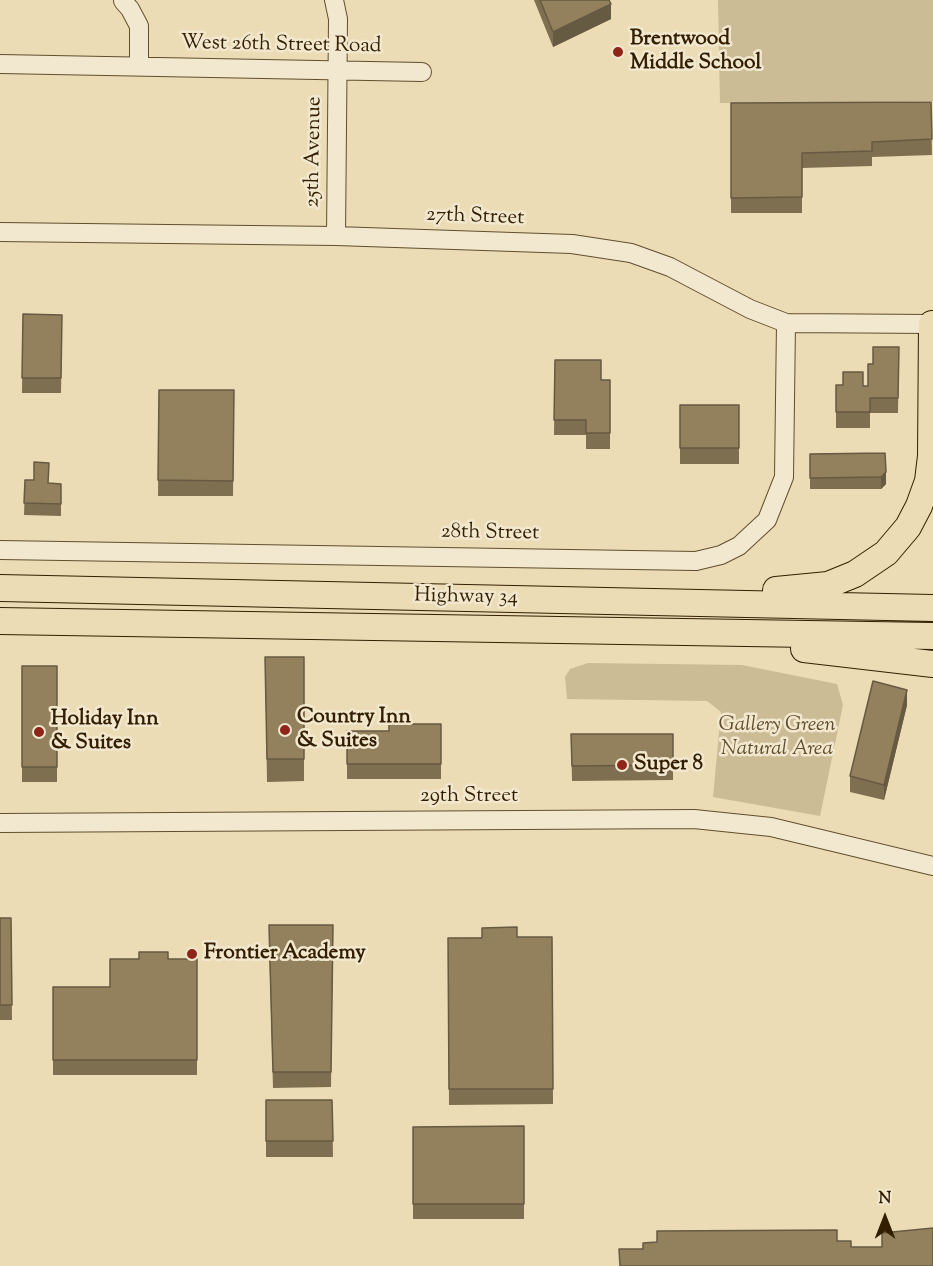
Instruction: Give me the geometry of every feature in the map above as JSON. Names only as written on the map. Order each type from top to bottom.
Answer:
[{"type":"highway","points":[[678,603],[708,593],[828,585],[870,565],[899,541],[919,506],[928,481],[931,456],[933,324]]},
{"type":"highway","name":"Highway 34","points":[[0,588],[933,608]]},
{"type":"highway","name":"Highway 34","points":[[0,621],[933,636]]},
{"type":"highway","points":[[654,633],[706,641],[933,664]]},
{"type":"street","name":"25th Avenue","points":[[334,0],[339,19],[336,236]]},
{"type":"street","points":[[123,1],[139,26],[139,66]]},
{"type":"street","name":"West 26th Street Road","points":[[0,63],[422,72]]},
{"type":"street","name":"27th Street","points":[[0,232],[336,236],[602,247],[631,253],[670,267],[750,309],[786,323],[933,324]]},
{"type":"street","name":"28th Street","points":[[0,550],[696,561],[721,555],[739,546],[767,520],[784,477],[786,323]]},
{"type":"street","name":"29th Street","points":[[0,823],[702,819],[771,827],[933,866]]},
{"type":"green space","points":[[718,0],[933,0],[933,101],[720,103]]},
{"type":"green space","name":"Gallery Green Natural Area","points":[[588,663],[742,665],[837,684],[843,705],[820,816],[713,797],[721,712],[707,701],[567,699],[565,677],[570,669]]},
{"type":"building","points":[[540,0],[609,0],[611,4],[553,32]]},
{"type":"building","points":[[931,102],[932,139],[872,142],[872,151],[802,153],[802,197],[731,198],[731,103]]},
{"type":"building","points":[[23,314],[62,315],[61,378],[22,378]]},
{"type":"building","points":[[873,347],[899,347],[898,398],[870,398],[870,412],[836,412],[836,385],[843,385],[843,372],[863,372],[863,386],[868,386],[868,364],[873,364]]},
{"type":"building","points":[[555,360],[601,360],[601,380],[610,380],[610,433],[586,433],[586,420],[554,420]]},
{"type":"building","points":[[159,390],[234,390],[233,481],[158,480]]},
{"type":"building","points":[[680,405],[739,405],[739,448],[680,448]]},
{"type":"building","points":[[885,453],[886,472],[881,477],[810,478],[810,454]]},
{"type":"building","points":[[34,462],[49,463],[48,483],[61,484],[61,504],[24,503],[25,480],[34,480]]},
{"type":"building","name":"Country Inn & Suites","points":[[265,657],[304,657],[304,759],[267,759]]},
{"type":"building","name":"Holiday Inn & Suites","points":[[22,666],[57,666],[57,767],[22,767]]},
{"type":"building","points":[[873,681],[907,690],[884,785],[850,776]]},
{"type":"building","points":[[389,724],[441,724],[441,764],[347,764],[347,731],[389,731]]},
{"type":"building","points":[[571,734],[673,734],[673,765],[572,766]]},
{"type":"building","points":[[0,918],[11,918],[12,1005],[0,1005]]},
{"type":"building","points":[[269,925],[333,925],[331,1072],[273,1072]]},
{"type":"building","points":[[517,927],[517,937],[552,937],[553,1089],[449,1089],[448,938],[482,938],[482,928]]},
{"type":"building","points":[[139,952],[168,952],[168,959],[197,959],[197,1060],[53,1060],[53,987],[110,987],[110,959],[139,959]]},
{"type":"building","points":[[266,1100],[332,1100],[333,1141],[266,1141]]},
{"type":"building","points":[[524,1126],[524,1204],[413,1204],[413,1127]]},
{"type":"building","points":[[933,1228],[933,1266],[620,1266],[619,1249],[643,1249],[643,1243],[657,1242],[657,1231],[837,1230],[837,1241],[851,1241],[851,1247],[882,1247],[882,1233]]},
{"type":"place","name":"Brentwood Middle School","points":[[618,52]]},
{"type":"place","name":"Country Inn & Suites","points":[[285,730]]},
{"type":"place","name":"Holiday Inn & Suites","points":[[39,732]]},
{"type":"place","name":"Super 8","points":[[622,765]]},
{"type":"place","name":"Frontier Academy","points":[[192,954]]}]
